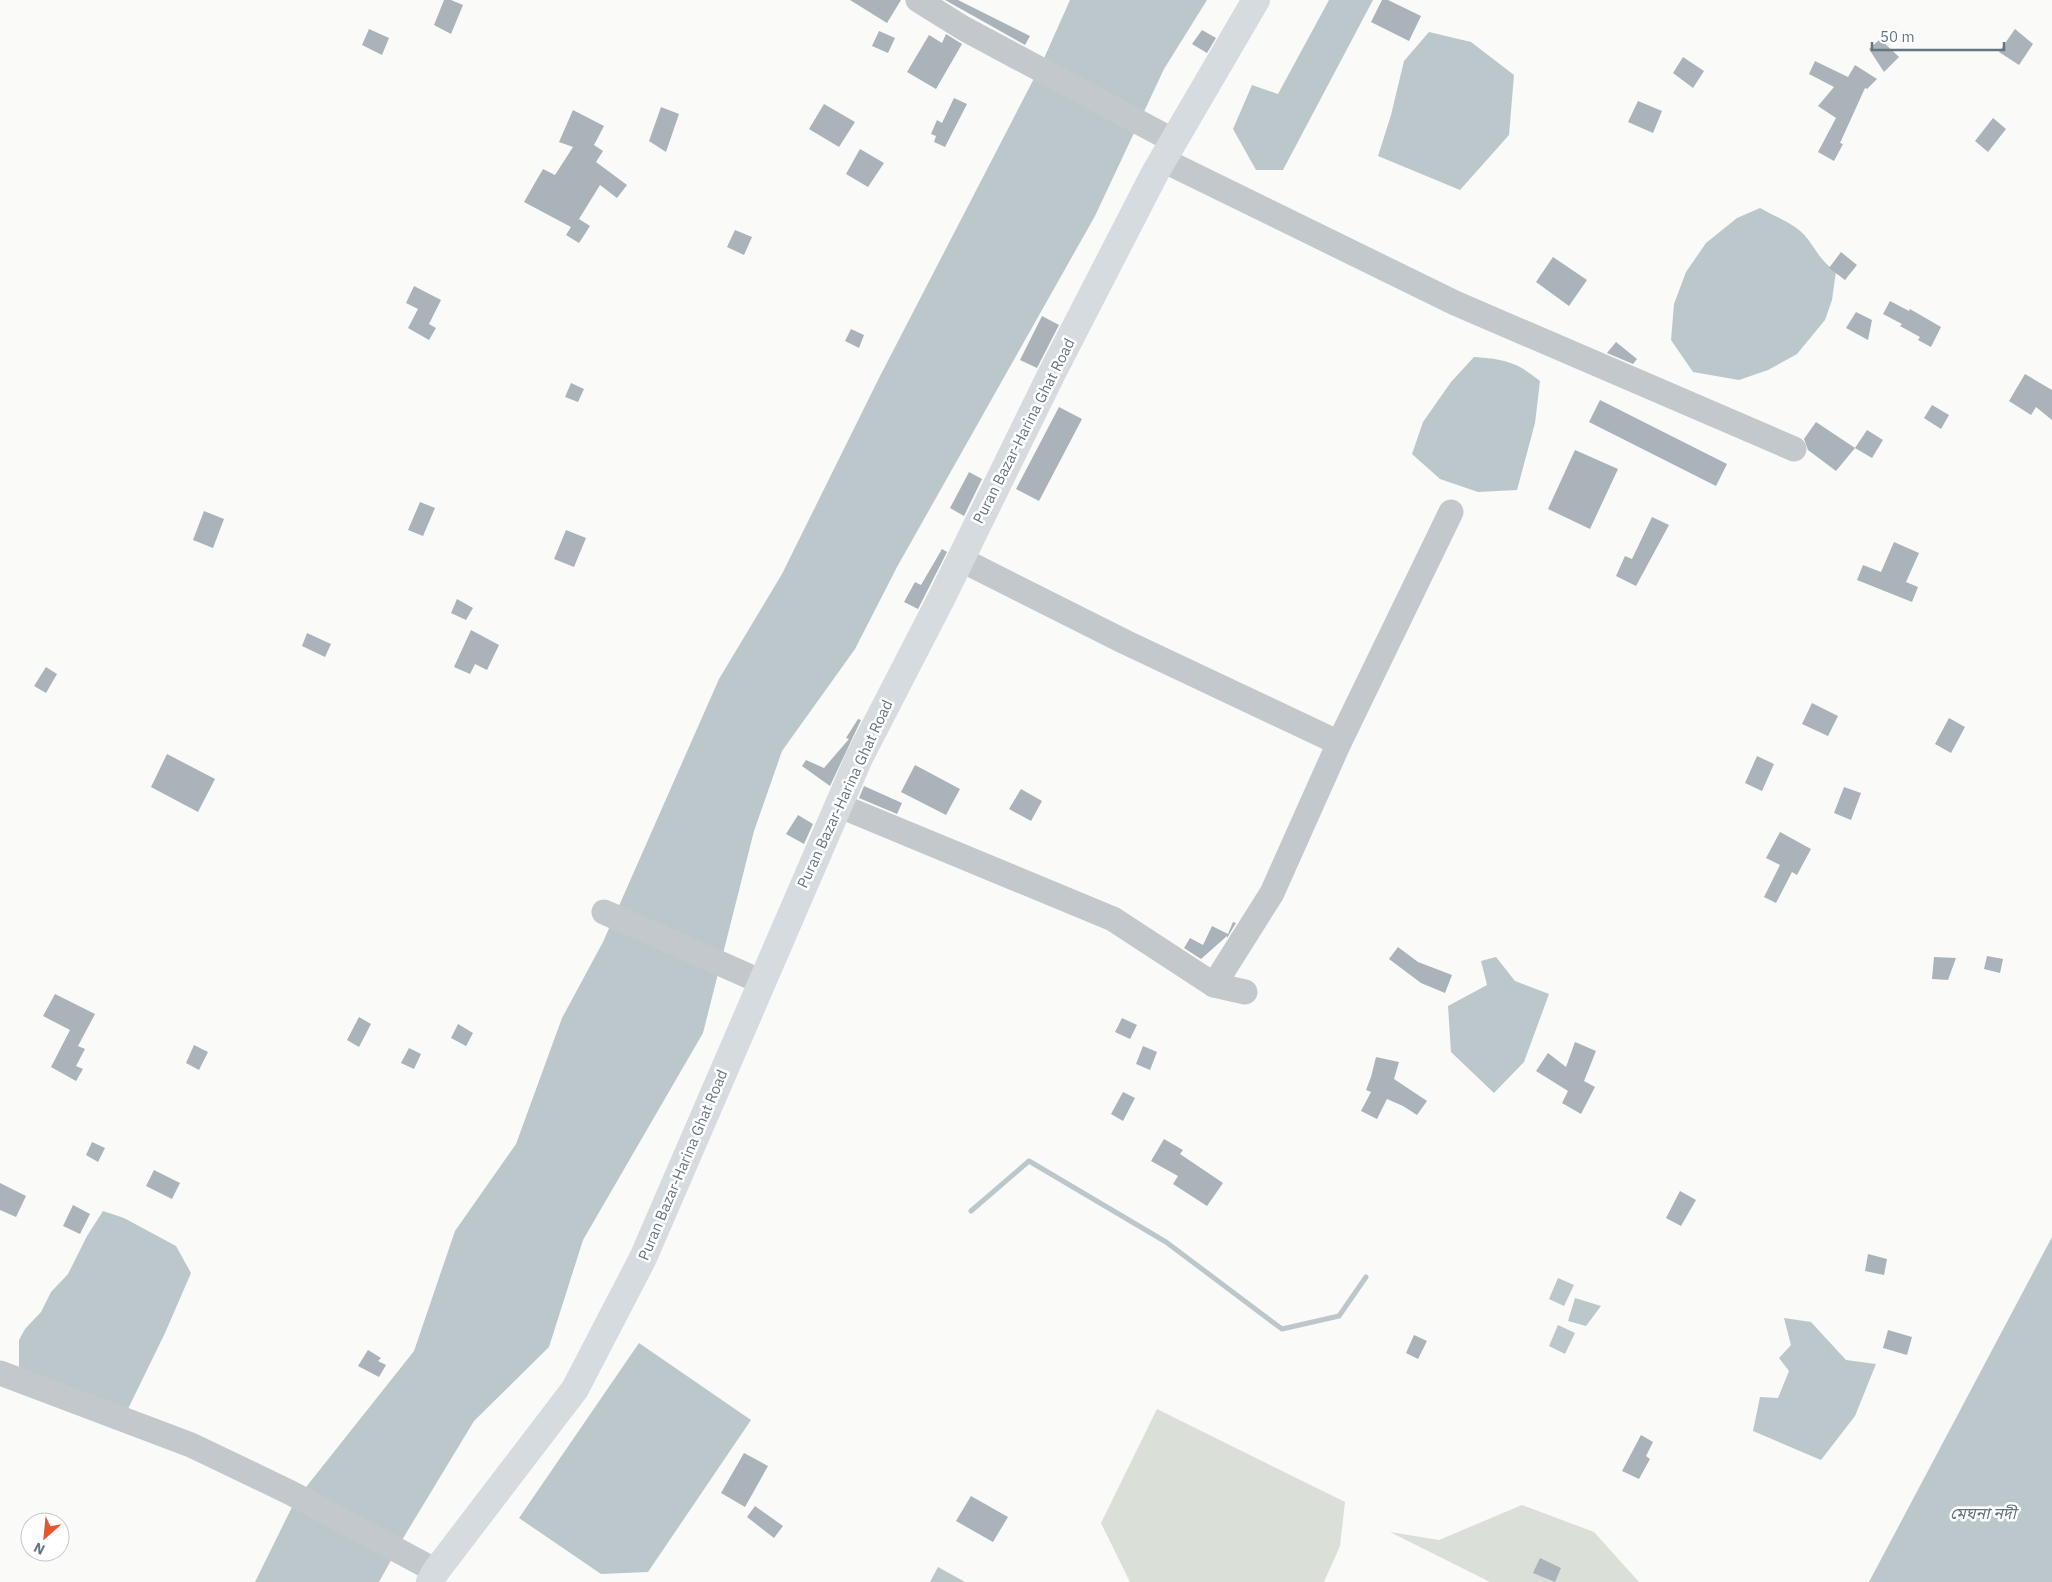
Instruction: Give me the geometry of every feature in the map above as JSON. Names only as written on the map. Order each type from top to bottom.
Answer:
[{"type":"main road","name":"Puran Bazar-Harina Ghat Road","points":[[433,1577],[574,1389],[643,1258],[859,758],[1051,375],[1168,150],[1256,0]]},
{"type":"street","points":[[918,0],[1168,150],[1455,302],[1794,449]]},
{"type":"street","points":[[1214,985],[1272,893],[1339,744],[1451,512]]},
{"type":"street","points":[[960,559],[1125,642],[1339,744]]},
{"type":"street","points":[[838,805],[1113,919],[1214,985],[1245,992]]},
{"type":"street","points":[[604,912],[762,982]]},
{"type":"street","points":[[0,1373],[191,1446],[291,1493],[433,1577]]},
{"type":"shaded area","points":[[1157,1409],[1345,1502],[1340,1546],[1324,1582],[1130,1582],[1101,1523]]},
{"type":"shaded area","points":[[1522,1505],[1594,1532],[1639,1582],[1490,1582],[1390,1532],[1439,1540]]},
{"type":"water","points":[[1070,0],[1207,0],[1164,69],[1095,216],[897,567],[855,649],[782,751],[754,831],[703,1033],[583,1240],[549,1347],[474,1421],[379,1582],[255,1582],[295,1501],[414,1351],[455,1231],[516,1144],[562,1018],[603,942],[719,679],[782,574],[879,378],[1041,65]]},
{"type":"water","points":[[1329,0],[1373,0],[1283,170],[1256,170],[1233,129],[1252,85],[1278,94]]},
{"type":"water","points":[[1429,32],[1471,42],[1514,75],[1509,135],[1460,190],[1378,156],[1391,115],[1404,61]]},
{"type":"water","points":[[1760,208],[1799,230],[1820,257],[1836,271],[1832,300],[1825,320],[1797,354],[1768,370],[1739,380],[1693,372],[1671,340],[1674,304],[1686,272],[1706,243],[1737,218]]},
{"type":"water","points":[[1474,357],[1502,360],[1517,366],[1540,381],[1535,423],[1517,490],[1478,492],[1440,479],[1412,454],[1423,422],[1451,382]]},
{"type":"water","points":[[1496,957],[1515,981],[1549,994],[1524,1062],[1494,1093],[1451,1052],[1448,1006],[1487,985],[1481,961]]},
{"type":"water","points":[[103,1211],[124,1218],[176,1246],[191,1273],[165,1333],[126,1413],[19,1372],[19,1340],[25,1329],[41,1312],[51,1292],[68,1274],[87,1236]]},
{"type":"water","name":"মেঘনা নদী","points":[[2052,1237],[2052,1582],[1869,1582]]},
{"type":"water","points":[[1558,1278],[1574,1285],[1564,1306],[1549,1299]]},
{"type":"water","points":[[1575,1298],[1601,1306],[1586,1326],[1568,1321]]},
{"type":"water","points":[[1784,1318],[1811,1322],[1846,1360],[1876,1364],[1855,1416],[1821,1460],[1753,1431],[1760,1397],[1778,1398],[1789,1371],[1779,1358],[1791,1345]]},
{"type":"water","points":[[1558,1325],[1575,1333],[1565,1354],[1549,1346]]},
{"type":"water","points":[[639,1343],[751,1420],[648,1572],[601,1574],[519,1518]]},
{"type":"water","points":[[938,1567],[965,1582],[930,1582]]},
{"type":"building","points":[[444,0],[451,0],[463,5],[451,34],[434,25]]},
{"type":"building","points":[[850,0],[901,0],[887,23]]},
{"type":"building","points":[[945,0],[958,0],[1030,36],[1025,45]]},
{"type":"building","points":[[1382,0],[1388,0],[1421,16],[1409,41],[1371,22]]},
{"type":"building","points":[[369,29],[389,38],[382,55],[362,45]]},
{"type":"building","points":[[2015,29],[2033,44],[2019,65],[1999,52]]},
{"type":"building","points":[[1202,30],[1216,38],[1207,53],[1192,44]]},
{"type":"building","points":[[879,31],[895,38],[888,53],[872,46]]},
{"type":"building","points":[[946,34],[962,44],[936,89],[907,72],[929,35],[942,43]]},
{"type":"building","points":[[1880,39],[1899,57],[1884,72],[1869,49]]},
{"type":"building","points":[[1683,57],[1704,71],[1693,88],[1673,73]]},
{"type":"building","points":[[1815,61],[1848,77],[1855,65],[1877,79],[1867,89],[1865,88],[1840,143],[1843,144],[1834,161],[1818,152],[1836,118],[1818,106],[1834,87],[1809,74]]},
{"type":"building","points":[[954,98],[967,104],[945,147],[934,142],[936,136],[931,134],[937,120],[942,123]]},
{"type":"building","points":[[1638,101],[1662,111],[1653,133],[1628,122]]},
{"type":"building","points":[[824,104],[855,122],[839,147],[809,129]]},
{"type":"building","points":[[661,107],[679,114],[666,152],[649,141]]},
{"type":"building","points":[[573,110],[604,126],[594,145],[603,151],[596,162],[627,185],[617,198],[600,185],[579,219],[590,226],[579,243],[566,235],[571,227],[524,202],[543,169],[555,175],[573,147],[559,142]]},
{"type":"building","points":[[1993,118],[2006,129],[1988,152],[1975,141]]},
{"type":"building","points":[[860,149],[884,163],[868,187],[846,174]]},
{"type":"building","points":[[735,230],[752,237],[744,255],[727,247]]},
{"type":"building","points":[[1841,252],[1857,265],[1845,280],[1829,268]]},
{"type":"building","points":[[1553,257],[1587,280],[1569,306],[1536,282]]},
{"type":"building","points":[[414,286],[441,300],[429,324],[436,328],[429,340],[408,328],[418,309],[406,303]]},
{"type":"building","points":[[1890,301],[1909,311],[1910,309],[1941,327],[1931,347],[1918,340],[1920,337],[1900,326],[1902,324],[1883,314]]},
{"type":"building","points":[[1856,312],[1872,320],[1868,340],[1846,328]]},
{"type":"building","points":[[1042,316],[1059,325],[1037,368],[1020,360]]},
{"type":"building","points":[[851,329],[864,335],[859,348],[845,341]]},
{"type":"building","points":[[1616,342],[1637,359],[1633,364],[1607,353]]},
{"type":"building","points":[[2025,374],[2052,390],[2052,420],[2036,407],[2031,415],[2009,401]]},
{"type":"building","points":[[571,383],[584,389],[578,402],[565,397]]},
{"type":"building","points":[[1600,400],[1727,464],[1716,486],[1589,422]]},
{"type":"building","points":[[1932,405],[1949,415],[1941,429],[1924,418]]},
{"type":"building","points":[[1059,407],[1082,419],[1039,501],[1016,489]]},
{"type":"building","points":[[1816,422],[1855,448],[1836,471],[1808,450],[1804,439]]},
{"type":"building","points":[[1867,430],[1883,440],[1872,458],[1855,448]]},
{"type":"building","points":[[1575,450],[1618,469],[1590,529],[1548,509]]},
{"type":"building","points":[[969,472],[982,479],[964,516],[950,508]]},
{"type":"building","points":[[420,502],[435,508],[423,536],[408,530]]},
{"type":"building","points":[[204,511],[224,519],[213,548],[193,540]]},
{"type":"building","points":[[1652,517],[1669,525],[1636,586],[1616,576],[1625,556],[1632,559]]},
{"type":"building","points":[[566,530],[586,538],[574,567],[554,559]]},
{"type":"building","points":[[1894,542],[1919,553],[1906,582],[1918,587],[1912,602],[1857,580],[1863,565],[1881,572]]},
{"type":"building","points":[[942,549],[947,552],[918,609],[904,602],[915,582],[921,585]]},
{"type":"building","points":[[457,599],[473,608],[466,620],[451,613]]},
{"type":"building","points":[[471,630],[499,645],[487,670],[475,664],[470,674],[454,667]]},
{"type":"building","points":[[307,633],[331,644],[325,657],[302,646]]},
{"type":"building","points":[[46,667],[57,674],[46,693],[34,686]]},
{"type":"building","points":[[1812,703],[1838,716],[1828,736],[1802,724]]},
{"type":"building","points":[[1949,718],[1965,727],[1951,753],[1935,744]]},
{"type":"building","points":[[858,719],[861,720],[830,786],[802,766],[806,760],[824,768],[849,739],[846,738]]},
{"type":"building","points":[[167,754],[215,779],[198,812],[151,787]]},
{"type":"building","points":[[1757,756],[1774,764],[1762,791],[1745,783]]},
{"type":"building","points":[[915,765],[960,789],[946,815],[901,792]]},
{"type":"building","points":[[864,786],[902,803],[897,814],[859,798]]},
{"type":"building","points":[[1844,787],[1861,793],[1851,820],[1834,813]]},
{"type":"building","points":[[1021,789],[1042,801],[1031,821],[1009,809]]},
{"type":"building","points":[[798,815],[813,824],[804,844],[786,834]]},
{"type":"building","points":[[1780,832],[1811,849],[1797,875],[1792,872],[1776,903],[1764,897],[1780,865],[1766,858]]},
{"type":"building","points":[[1233,922],[1236,923],[1227,938],[1227,936],[1201,959],[1184,948],[1190,938],[1203,945],[1212,926],[1228,934]]},
{"type":"building","points":[[1398,947],[1418,962],[1452,975],[1445,993],[1421,983],[1389,959]]},
{"type":"building","points":[[1987,956],[2003,959],[2000,973],[1984,969]]},
{"type":"building","points":[[1934,957],[1956,958],[1948,980],[1932,979]]},
{"type":"building","points":[[55,994],[95,1014],[78,1046],[85,1049],[76,1066],[83,1069],[76,1081],[51,1067],[70,1030],[43,1016]]},
{"type":"building","points":[[359,1017],[371,1024],[359,1047],[347,1040]]},
{"type":"building","points":[[1122,1018],[1137,1025],[1130,1039],[1115,1032]]},
{"type":"building","points":[[458,1024],[473,1033],[466,1046],[451,1038]]},
{"type":"building","points":[[1575,1042],[1596,1051],[1584,1081],[1595,1087],[1581,1114],[1562,1103],[1568,1091],[1536,1071],[1548,1053],[1566,1067]]},
{"type":"building","points":[[194,1045],[208,1052],[199,1070],[186,1063]]},
{"type":"building","points":[[1143,1046],[1157,1052],[1150,1070],[1136,1064]]},
{"type":"building","points":[[409,1048],[421,1054],[414,1069],[401,1063]]},
{"type":"building","points":[[1376,1057],[1399,1062],[1394,1079],[1427,1101],[1417,1115],[1387,1099],[1377,1119],[1361,1111],[1371,1092],[1366,1090]]},
{"type":"building","points":[[1123,1092],[1135,1098],[1123,1121],[1111,1114]]},
{"type":"building","points":[[1164,1139],[1183,1150],[1180,1154],[1223,1183],[1207,1206],[1173,1184],[1178,1176],[1151,1161]]},
{"type":"building","points":[[92,1142],[105,1148],[98,1162],[86,1155]]},
{"type":"building","points":[[154,1170],[180,1183],[172,1199],[146,1186]]},
{"type":"building","points":[[0,1183],[26,1196],[16,1217],[0,1210]]},
{"type":"building","points":[[1680,1191],[1696,1200],[1681,1226],[1666,1218]]},
{"type":"building","points":[[73,1205],[90,1214],[80,1234],[63,1226]]},
{"type":"building","points":[[1868,1254],[1887,1259],[1884,1275],[1865,1271]]},
{"type":"building","points":[[1888,1330],[1912,1337],[1907,1355],[1883,1348]]},
{"type":"building","points":[[1414,1335],[1427,1341],[1418,1359],[1406,1353]]},
{"type":"building","points":[[368,1350],[381,1358],[378,1361],[386,1365],[379,1377],[358,1366]]},
{"type":"building","points":[[1641,1435],[1653,1442],[1646,1456],[1650,1459],[1639,1479],[1622,1471]]},
{"type":"building","points":[[744,1453],[768,1466],[745,1507],[721,1493]]},
{"type":"building","points":[[971,1496],[1008,1517],[993,1542],[956,1521]]},
{"type":"building","points":[[755,1506],[783,1526],[774,1538],[747,1517]]},
{"type":"building","points":[[1540,1558],[1561,1568],[1555,1582],[1533,1573]]},
{"type":"waterway","points":[[971,1211],[1029,1161],[1166,1242],[1282,1329],[1339,1316],[1366,1277]]}]
